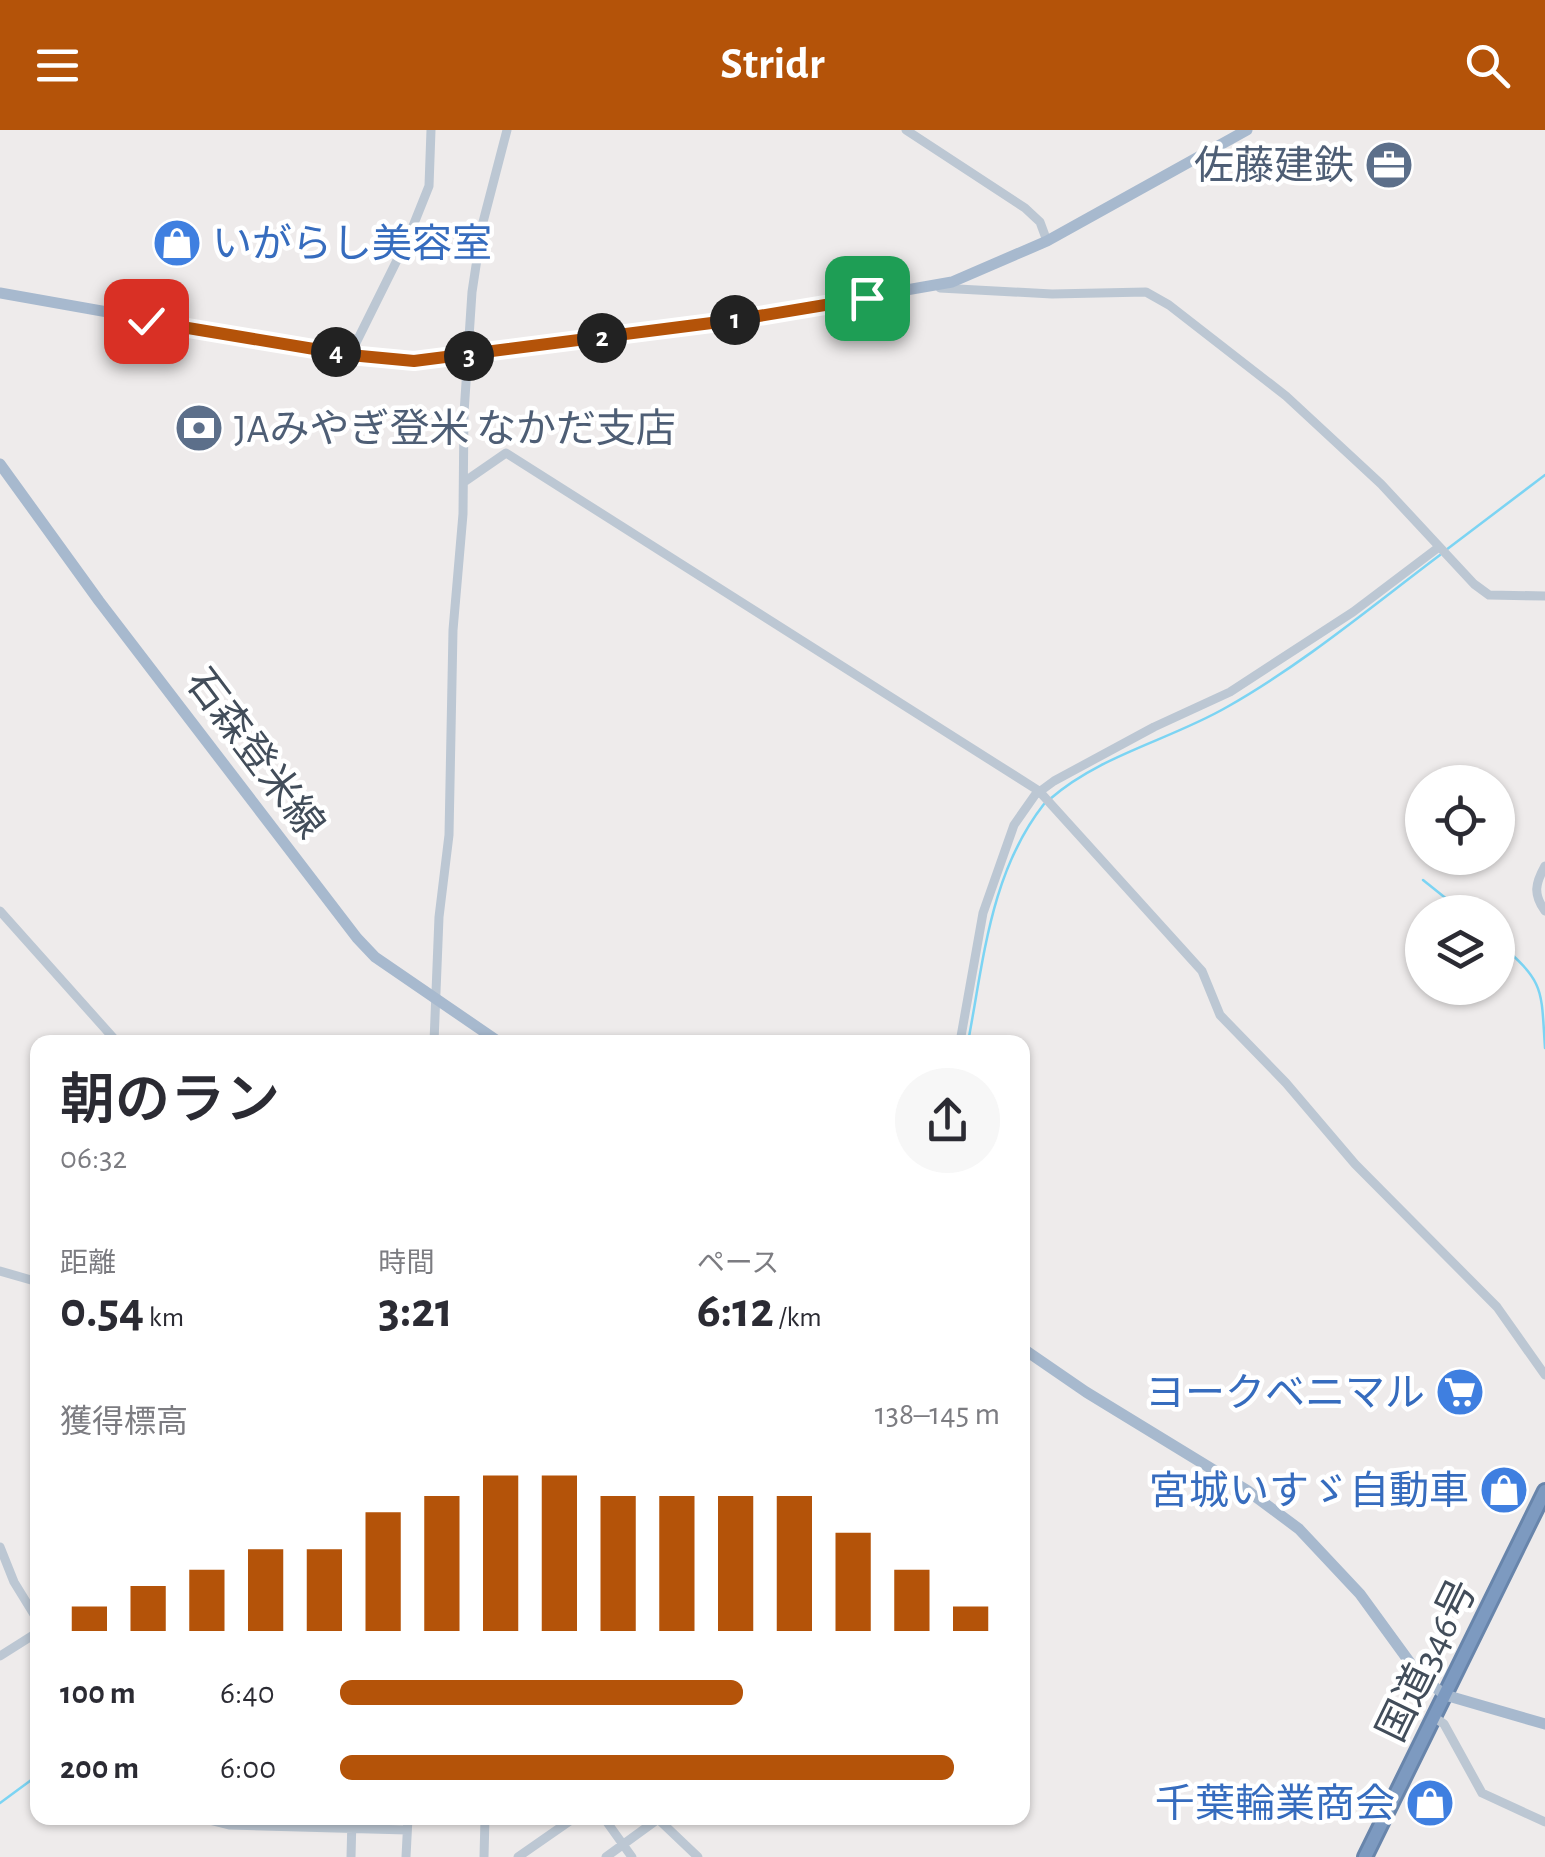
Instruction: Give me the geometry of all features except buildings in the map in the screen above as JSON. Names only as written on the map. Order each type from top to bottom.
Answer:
[{"type":"highway","name":"国道346号","points":[[1365,1857],[1545,1491]]},
{"type":"main road","points":[[0,292],[350,355],[414,361],[468,356],[735,320],[952,282],[1047,241],[1247,130]]},
{"type":"main road","name":"石森登米線","points":[[0,464],[99,602],[357,938],[375,957],[489,1035]]},
{"type":"main road","points":[[1030,1354],[1248,1491],[1299,1529],[1360,1594],[1419,1675],[1445,1694],[1545,1724]]},
{"type":"street","points":[[350,355],[409,236],[429,186],[431,130]]},
{"type":"street","points":[[434,1035],[439,917],[448,835],[453,630],[472,292],[482,226],[507,130]]},
{"type":"street","points":[[906,130],[1025,208],[1040,222],[1047,241]]},
{"type":"street","points":[[927,288],[1052,294],[1146,292],[1169,305],[1286,396],[1381,484],[1489,595],[1545,596]]},
{"type":"street","points":[[464,482],[506,454],[1042,794],[1202,971],[1220,1015],[1286,1083],[1355,1164],[1497,1307],[1545,1375]]},
{"type":"street","points":[[961,1035],[975,947],[993,881],[1025,805],[1154,727],[1230,692],[1352,612],[1439,547]]},
{"type":"street","points":[[1545,866],[1536,886],[1536,898],[1545,911]]},
{"type":"street","points":[[0,911],[111,1035]]},
{"type":"street","points":[[0,1271],[30,1280]]},
{"type":"street","points":[[0,1547],[30,1608]]},
{"type":"street","points":[[0,1656],[30,1637]]},
{"type":"street","points":[[1434,1717],[1444,1724],[1482,1793],[1545,1822]]},
{"type":"street","points":[[229,1825],[407,1830]]},
{"type":"street","points":[[350,1857],[352,1825]]},
{"type":"street","points":[[406,1857],[407,1825]]},
{"type":"street","points":[[484,1857],[485,1825]]},
{"type":"street","points":[[518,1857],[564,1825]]},
{"type":"street","points":[[609,1825],[632,1857]]},
{"type":"street","points":[[606,1857],[649,1825]]},
{"type":"street","points":[[665,1825],[698,1857]]},
{"type":"waterway","points":[[1446,550],[1545,475]]},
{"type":"waterway","points":[[1050,799],[1113,759],[1205,719],[1255,690],[1440,555]]},
{"type":"waterway","points":[[969,1035],[1000,888],[1026,831],[1044,804]]},
{"type":"waterway","points":[[1423,880],[1442,895]]},
{"type":"waterway","points":[[1515,958],[1538,988],[1545,1048]]},
{"type":"waterway","points":[[0,1803],[30,1781]]},
{"type":"place","name":"佐藤建鉄","points":[[1389,165]]},
{"type":"place","name":"いがらし美容室","points":[[177,243]]},
{"type":"place","name":"JAみやぎ登米 なかだ支店","points":[[199,428]]},
{"type":"place","name":"ヨークベニマル","points":[[1460,1392]]},
{"type":"place","name":"宮城いすゞ自動車","points":[[1504,1490]]},
{"type":"place","name":"千葉輪業商会","points":[[1430,1803]]},
{"type":"route","points":[[146,321],[350,355],[414,361],[735,320],[867,298]]}]
